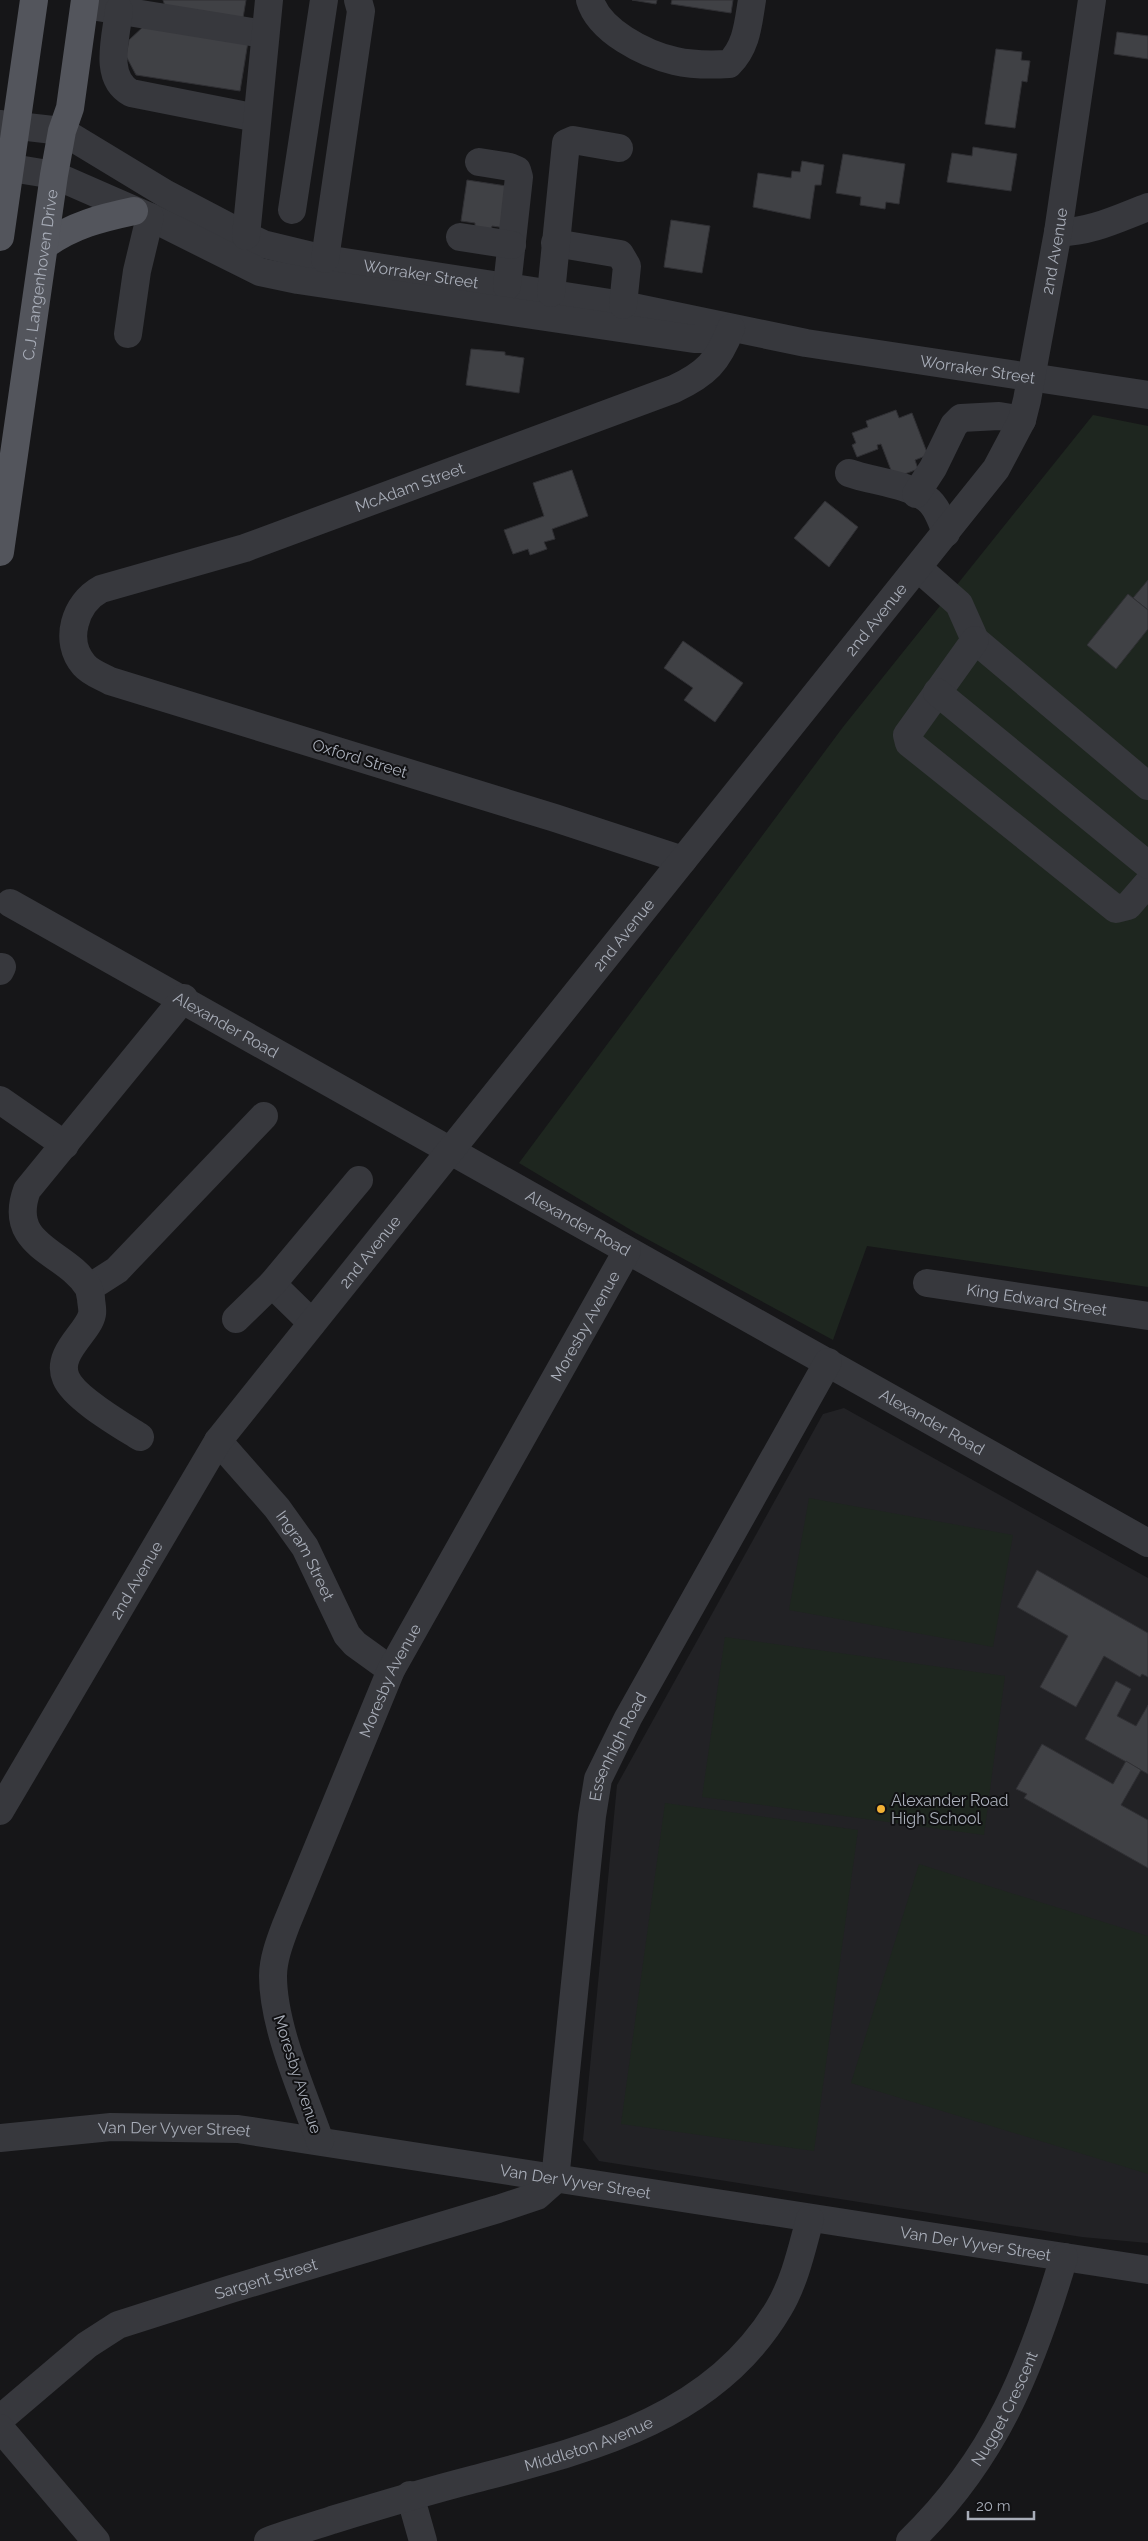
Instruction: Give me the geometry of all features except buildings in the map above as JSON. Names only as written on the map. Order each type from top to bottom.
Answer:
[{"type":"main road","points":[[0,237],[8,125],[34,0]]},
{"type":"main road","name":"C.J. Langenhoven Drive","points":[[0,552],[54,175],[62,131],[70,108],[85,2]]},
{"type":"main road","points":[[45,245],[76,226],[100,218],[142,214]]},
{"type":"street","points":[[246,236],[264,34],[269,0]]},
{"type":"street","points":[[292,210],[324,0]]},
{"type":"street","points":[[325,259],[361,11],[358,0]]},
{"type":"street","points":[[590,0],[594,9],[607,25],[639,47],[675,61],[717,65],[729,64],[738,55],[747,33],[752,0]]},
{"type":"street","name":"2nd Avenue","points":[[0,1811],[218,1441],[996,469],[1022,420],[1031,377],[1058,232],[1092,0]]},
{"type":"street","points":[[85,2],[129,8],[264,34]]},
{"type":"street","points":[[129,8],[114,70],[122,88],[132,94],[257,118]]},
{"type":"street","points":[[8,125],[62,131]]},
{"type":"street","name":"Worraker Street","points":[[62,131],[166,194],[263,244],[325,259],[623,305],[729,334],[1031,377],[1148,396]]},
{"type":"street","points":[[551,293],[566,143],[572,140],[619,148]]},
{"type":"street","points":[[479,162],[510,167],[517,170],[519,177],[507,286]]},
{"type":"street","name":"Worraker Street","points":[[5,167],[54,175],[142,214],[225,257],[270,274],[684,337],[729,334]]},
{"type":"street","points":[[1058,232],[1074,232],[1087,229],[1148,207]]},
{"type":"street","points":[[128,334],[137,271],[142,214]]},
{"type":"street","points":[[460,238],[512,245]]},
{"type":"street","points":[[555,243],[620,254],[627,266],[623,305]]},
{"type":"street","name":"McAdam Street","points":[[75,621],[84,601],[101,589],[245,548],[674,389],[700,376],[712,366],[729,334]]},
{"type":"street","points":[[916,494],[933,468],[954,425],[961,418],[999,416],[1022,420]]},
{"type":"street","points":[[849,473],[928,499],[939,516],[946,533]]},
{"type":"street","points":[[918,568],[958,604],[975,640],[1148,786]]},
{"type":"street","name":"Oxford Street","points":[[75,621],[74,647],[79,658],[92,672],[110,681],[555,818],[683,860]]},
{"type":"street","points":[[975,640],[907,735],[909,743],[1116,908],[1128,906],[1148,883]]},
{"type":"street","points":[[937,692],[1148,864]]},
{"type":"street","name":"Alexander Road","points":[[10,903],[184,998],[627,1251],[1148,1543]]},
{"type":"street","points":[[140,1437],[82,1398],[66,1378],[64,1360],[92,1314],[89,1288],[73,1271],[37,1244],[24,1223],[21,1207],[28,1190],[184,998]]},
{"type":"street","points":[[0,1100],[66,1145]]},
{"type":"street","points":[[89,1288],[117,1270],[264,1116]]},
{"type":"street","points":[[236,1319],[272,1284],[359,1180]]},
{"type":"street","name":"Moresby Avenue","points":[[320,2142],[274,2002],[273,1975],[277,1950],[391,1670],[627,1251]]},
{"type":"street","name":"King Edward Street","points":[[927,1283],[1148,1316]]},
{"type":"street","points":[[272,1284],[312,1323]]},
{"type":"street","name":"Essenhigh Road","points":[[555,2180],[592,1816],[598,1780],[628,1718],[828,1362]]},
{"type":"street","name":"Ingram Street","points":[[218,1441],[277,1508],[305,1547],[347,1635],[355,1644],[391,1670]]},
{"type":"street","name":"Van Der Vyver Street","points":[[0,2138],[111,2127],[238,2129],[555,2180],[1148,2270]]},
{"type":"street","name":"Sargent Street","points":[[0,2419],[87,2345],[118,2325],[498,2209],[537,2196],[555,2180]]},
{"type":"street","name":"Middleton Avenue","points":[[268,2541],[410,2496],[585,2447],[654,2421],[684,2404],[716,2382],[741,2359],[779,2308],[792,2278],[810,2218]]},
{"type":"street","name":"Nugget Crescent","points":[[910,2541],[951,2496],[1005,2416],[1025,2374],[1064,2257]]},
{"type":"street","points":[[0,2428],[96,2541]]},
{"type":"street","points":[[410,2496],[423,2541]]},
{"type":"shaded area","points":[[1093,415],[1148,426],[1148,1287],[867,1246],[833,1340],[636,1233],[519,1163],[843,727]]},
{"type":"shaded area","name":"Alexander Road High School","points":[[844,1408],[1148,1578],[1148,2243],[1082,2237],[599,2161],[583,2140],[617,1785],[823,1414]]},
{"type":"shaded area","points":[[809,1498],[1013,1535],[993,1647],[789,1610]]},
{"type":"shaded area","points":[[725,1637],[1005,1676],[984,1835],[702,1797]]},
{"type":"shaded area","points":[[665,1803],[858,1830],[814,2151],[621,2124]]},
{"type":"shaded area","points":[[919,1864],[1148,1936],[1148,2174],[851,2083]]},
{"type":"place","name":"Alexander Road High School","points":[[881,1809]]}]
